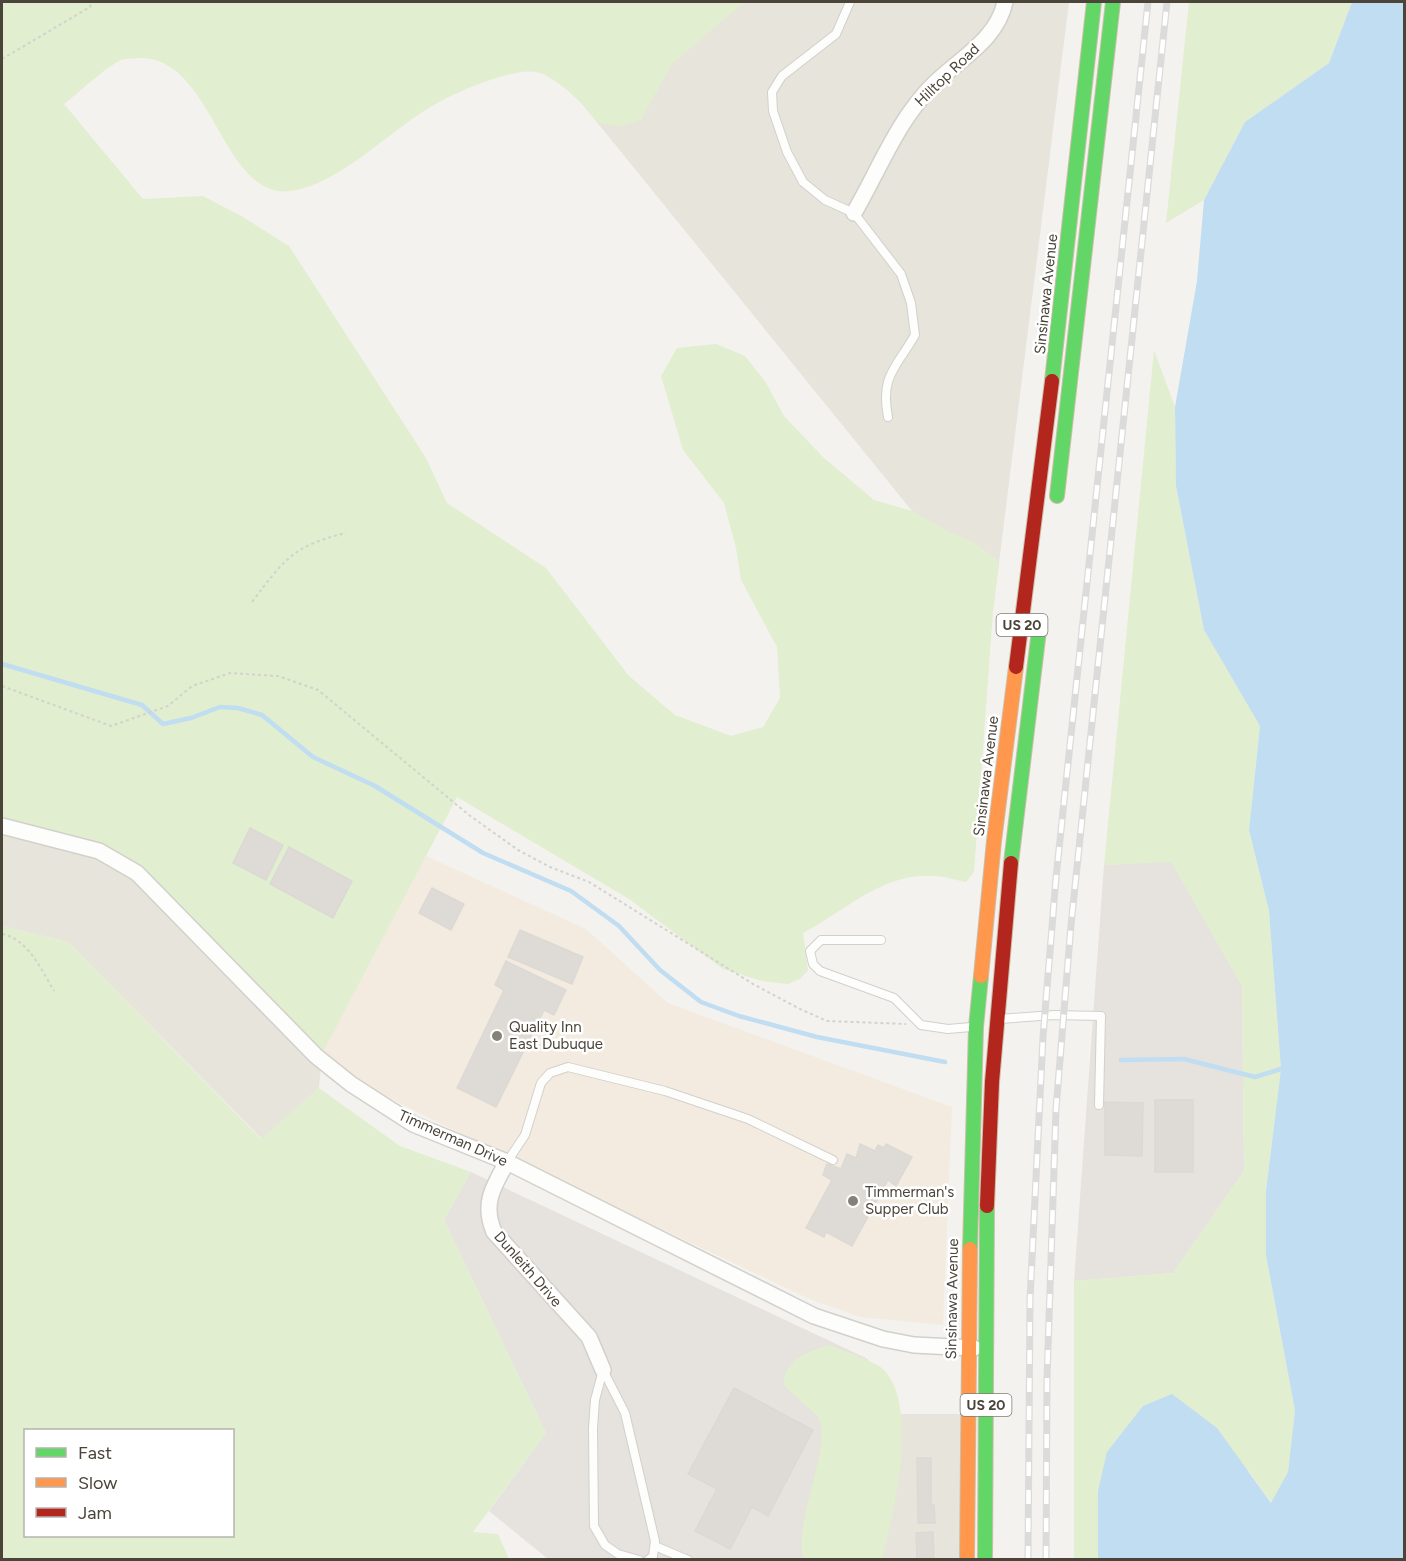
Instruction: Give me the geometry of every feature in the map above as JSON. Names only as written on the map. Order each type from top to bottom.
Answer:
[{"type":"highway","name":"Sinsinawa Avenue","points":[[967,1560],[968,1348],[976,1027],[994,841],[1040,484],[1094,2]]},
{"type":"highway","points":[[1055,509],[1113,2]]},
{"type":"highway","name":"US 20","points":[[985,1560],[989,1181],[997,1019],[1012,842],[1041,613]]},
{"type":"street","name":"Hilltop Road","points":[[854,213],[907,115],[935,83],[970,55],[993,26],[1005,2]]},
{"type":"street","name":"Timmerman Drive","points":[[2,826],[99,850],[137,873],[291,1032],[351,1084],[413,1124],[507,1162],[814,1316],[883,1339],[914,1345],[986,1348]]},
{"type":"street","name":"Dunleith Drive","points":[[507,1162],[489,1195],[487,1208],[494,1233],[589,1337],[603,1370]]},
{"type":"lane","points":[[850,2],[836,34],[782,76],[772,92],[773,111],[787,152],[803,182],[825,200],[854,213],[901,274],[911,303],[915,336],[890,372],[884,395],[888,417]]},
{"type":"lane","points":[[881,940],[821,940],[810,951],[813,963],[820,971],[894,998],[921,1025],[948,1029],[976,1027],[997,1019],[1054,1015],[1101,1016],[1099,1105]]},
{"type":"lane","points":[[507,1162],[525,1135],[541,1083],[550,1073],[568,1067],[664,1091],[748,1119],[833,1160]]},
{"type":"lane","points":[[603,1370],[625,1413],[656,1541],[653,1556],[648,1560]]},
{"type":"lane","points":[[603,1370],[595,1400],[593,1428],[594,1526],[605,1545],[618,1554],[639,1560]]},
{"type":"lane","points":[[654,1546],[688,1560]]},
{"type":"path","points":[[2,59],[74,18],[90,7],[91,2]]},
{"type":"path","points":[[252,603],[280,566],[302,547],[346,533]]},
{"type":"path","points":[[2,686],[111,726],[168,706],[192,686],[230,673],[278,676],[318,690],[469,815],[518,850],[550,867],[589,882],[772,994],[827,1021],[921,1025]]},
{"type":"path","points":[[2,934],[12,936],[32,954],[54,991]]},
{"type":"shaded area","points":[[692,2],[1069,2],[993,611],[579,100]]},
{"type":"shaded area","points":[[2,818],[95,840],[125,856],[146,872],[322,1054],[319,1088],[262,1139],[68,942],[2,926]]},
{"type":"shaded area","points":[[426,856],[586,929],[668,1003],[952,1107],[943,1325],[860,1317],[807,1298],[443,1125],[384,1095],[322,1054]]},
{"type":"shaded area","points":[[1171,861],[1242,986],[1244,1171],[1173,1273],[1074,1281],[1104,865]]},
{"type":"shaded area","points":[[471,1172],[868,1359],[882,1414],[868,1559],[548,1559],[489,1511],[546,1433],[444,1220]]},
{"type":"shaded area","points":[[882,1414],[962,1414],[962,1559],[868,1560]]},
{"type":"green space","points":[[2,2],[744,2],[671,65],[641,120],[620,126],[598,123],[574,96],[553,79],[534,72],[517,73],[479,84],[448,98],[418,115],[341,171],[308,187],[291,191],[267,188],[248,174],[185,79],[164,64],[139,58],[121,60],[64,104],[143,199],[203,196],[243,217],[289,246],[426,458],[447,503],[546,568],[629,676],[675,715],[731,736],[763,727],[780,698],[777,647],[741,580],[736,548],[724,503],[683,450],[661,376],[677,348],[716,344],[745,356],[765,381],[784,416],[823,457],[874,500],[912,511],[953,534],[972,541],[999,561],[993,611],[974,872],[966,882],[938,876],[915,876],[881,886],[803,933],[808,970],[800,979],[788,984],[762,981],[723,969],[629,899],[457,797],[322,1054],[146,872],[125,856],[95,840],[2,818]]},
{"type":"green space","points":[[1189,2],[1352,2],[1329,63],[1245,122],[1204,200],[1166,223]]},
{"type":"green space","points":[[1154,350],[1175,407],[1176,486],[1204,630],[1260,726],[1249,830],[1269,911],[1281,1069],[1266,1191],[1266,1255],[1295,1411],[1288,1472],[1272,1504],[1248,1470],[1098,1491],[1098,1559],[1074,1559],[1074,1281],[1173,1273],[1244,1171],[1242,986],[1171,862],[1104,865]]},
{"type":"green space","points":[[2,926],[68,942],[261,1139],[319,1088],[400,1146],[471,1172],[444,1220],[546,1433],[473,1532],[498,1534],[509,1559],[2,1559]]},
{"type":"green space","points":[[830,1345],[880,1367],[895,1387],[900,1409],[901,1462],[882,1559],[804,1559],[803,1527],[821,1446],[821,1429],[818,1417],[784,1385],[785,1376],[792,1363],[798,1358]]},
{"type":"water","points":[[1352,2],[1404,2],[1404,1559],[1098,1559],[1098,1491],[1107,1452],[1143,1406],[1172,1394],[1217,1428],[1271,1503],[1288,1472],[1295,1411],[1266,1255],[1266,1191],[1281,1069],[1269,911],[1249,830],[1260,726],[1204,630],[1176,486],[1175,407],[1197,281],[1204,200],[1245,122],[1329,63]]},
{"type":"building","points":[[250,828],[283,845],[266,880],[233,863]]},
{"type":"building","points":[[289,847],[352,881],[333,918],[270,884]]},
{"type":"building","points":[[432,888],[464,904],[451,930],[419,913]]},
{"type":"building","points":[[520,930],[583,957],[572,984],[508,957]]},
{"type":"building","points":[[506,961],[566,990],[554,1015],[544,1010],[496,1107],[457,1088],[504,990],[495,985]]},
{"type":"building","points":[[1155,1100],[1193,1100],[1193,1172],[1155,1172]]},
{"type":"building","points":[[1105,1102],[1143,1103],[1142,1156],[1105,1155]]},
{"type":"building","points":[[860,1144],[875,1151],[878,1145],[884,1148],[886,1144],[912,1157],[896,1186],[888,1180],[852,1246],[826,1232],[824,1237],[806,1228],[832,1180],[823,1175],[827,1164],[841,1169],[847,1154],[856,1158]]},
{"type":"building","points":[[734,1388],[813,1430],[768,1516],[752,1507],[730,1549],[695,1531],[717,1489],[688,1474]]},
{"type":"building","points":[[917,1458],[931,1458],[931,1504],[934,1505],[935,1523],[918,1523]]},
{"type":"building","points":[[933,1532],[934,1560],[917,1560],[916,1533]]},
{"type":"waterway","points":[[2,664],[142,705],[163,724],[191,718],[220,707],[238,708],[262,715],[313,757],[375,786],[483,853],[571,891],[619,926],[660,970],[701,1002],[739,1016],[817,1037],[945,1062]]},
{"type":"waterway","points":[[1121,1060],[1184,1059],[1255,1077],[1281,1069]]},
{"type":"railway","points":[[1028,1560],[1030,1299],[1043,1037],[1056,878],[1148,2]]},
{"type":"railway","points":[[1046,1560],[1047,1379],[1056,1109],[1071,925],[1167,2]]},
{"type":"traffic: fast","points":[[1052,381],[1094,2]]},
{"type":"traffic: fast","points":[[1057,496],[1113,2]]},
{"type":"traffic: fast","points":[[1011,863],[1040,622]]},
{"type":"traffic: fast","points":[[970,1249],[976,1027],[981,976]]},
{"type":"traffic: fast","points":[[985,1560],[987,1206]]},
{"type":"traffic: slow","points":[[981,976],[994,841],[1016,667]]},
{"type":"traffic: slow","points":[[967,1560],[970,1249]]},
{"type":"traffic: jam","points":[[1016,667],[1052,381]]},
{"type":"traffic: jam","points":[[987,1206],[992,1082],[1011,863]]},
{"type":"place","name":"Quality Inn East Dubuque","points":[[497,1036]]},
{"type":"place","name":"Timmerman's Supper Club","points":[[853,1201]]}]
